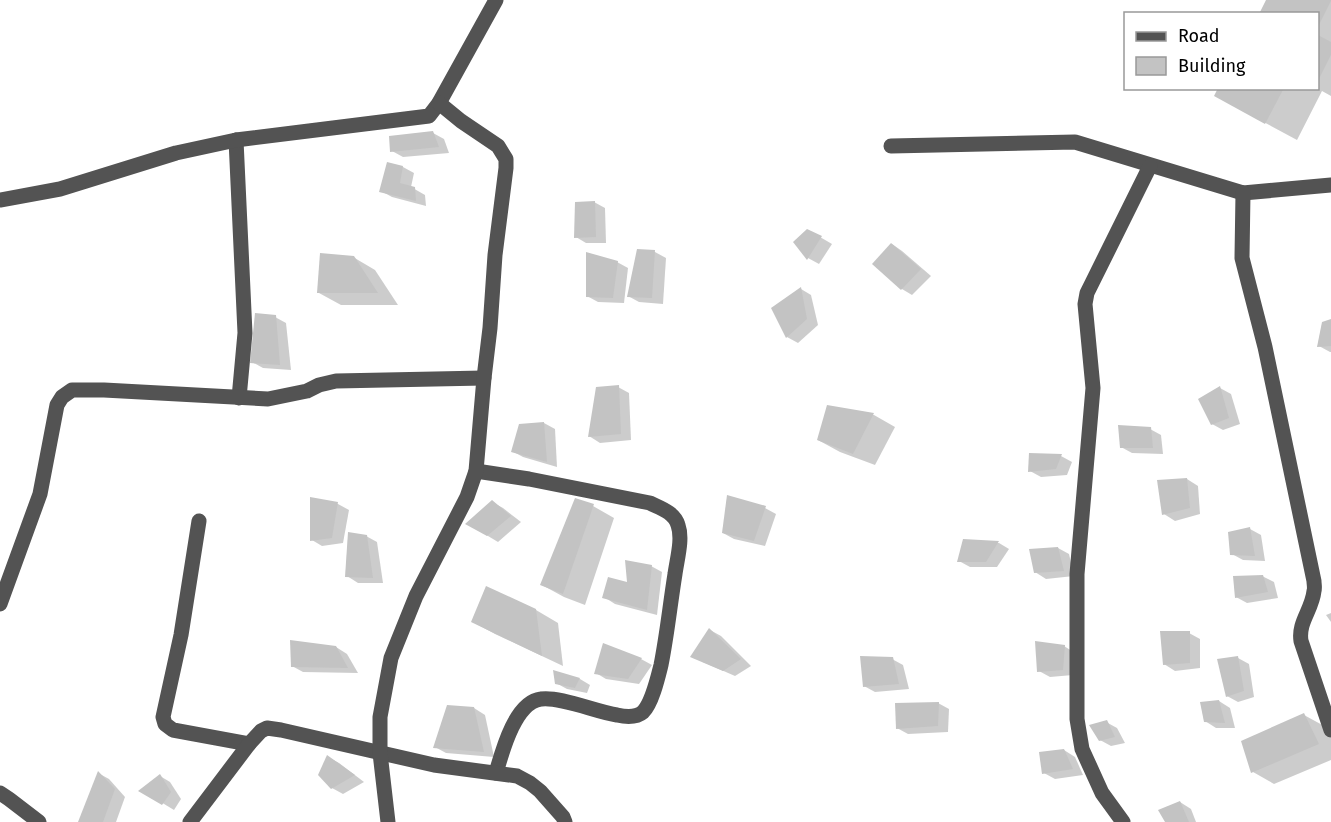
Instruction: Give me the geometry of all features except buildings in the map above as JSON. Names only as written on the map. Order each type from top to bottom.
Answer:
[{"type":"street","points":[[0,200],[60,189],[176,153],[236,140],[426,117],[439,103],[496,0]]},
{"type":"street","points":[[388,822],[380,753],[380,717],[391,658],[416,596],[467,497],[476,471],[495,255],[504,192],[506,159],[498,146],[439,103]]},
{"type":"street","points":[[236,140],[245,333],[239,399]]},
{"type":"street","points":[[891,146],[1075,142],[1243,193],[1331,185]]},
{"type":"street","points":[[1123,822],[1102,793],[1082,749],[1077,719],[1077,574],[1093,388],[1085,304],[1092,282],[1150,166]]},
{"type":"street","points":[[1243,193],[1242,258],[1265,348],[1314,581],[1312,601],[1301,626],[1301,641],[1331,730]]},
{"type":"street","points":[[0,604],[40,494],[57,405],[62,396],[72,390],[268,399],[307,391],[336,381],[484,378]]},
{"type":"street","points":[[476,471],[650,503],[674,517],[679,525],[680,542],[666,634],[660,667],[649,705],[642,713],[625,717],[562,701],[542,698],[533,701],[526,705],[515,723],[504,746],[496,773]]},
{"type":"street","points":[[199,521],[181,635],[163,717],[165,724],[173,730],[249,744]]},
{"type":"street","points":[[190,822],[249,744],[261,731],[273,728],[434,765],[517,776],[540,792],[566,822]]},
{"type":"street","points":[[0,793],[39,822]]}]
